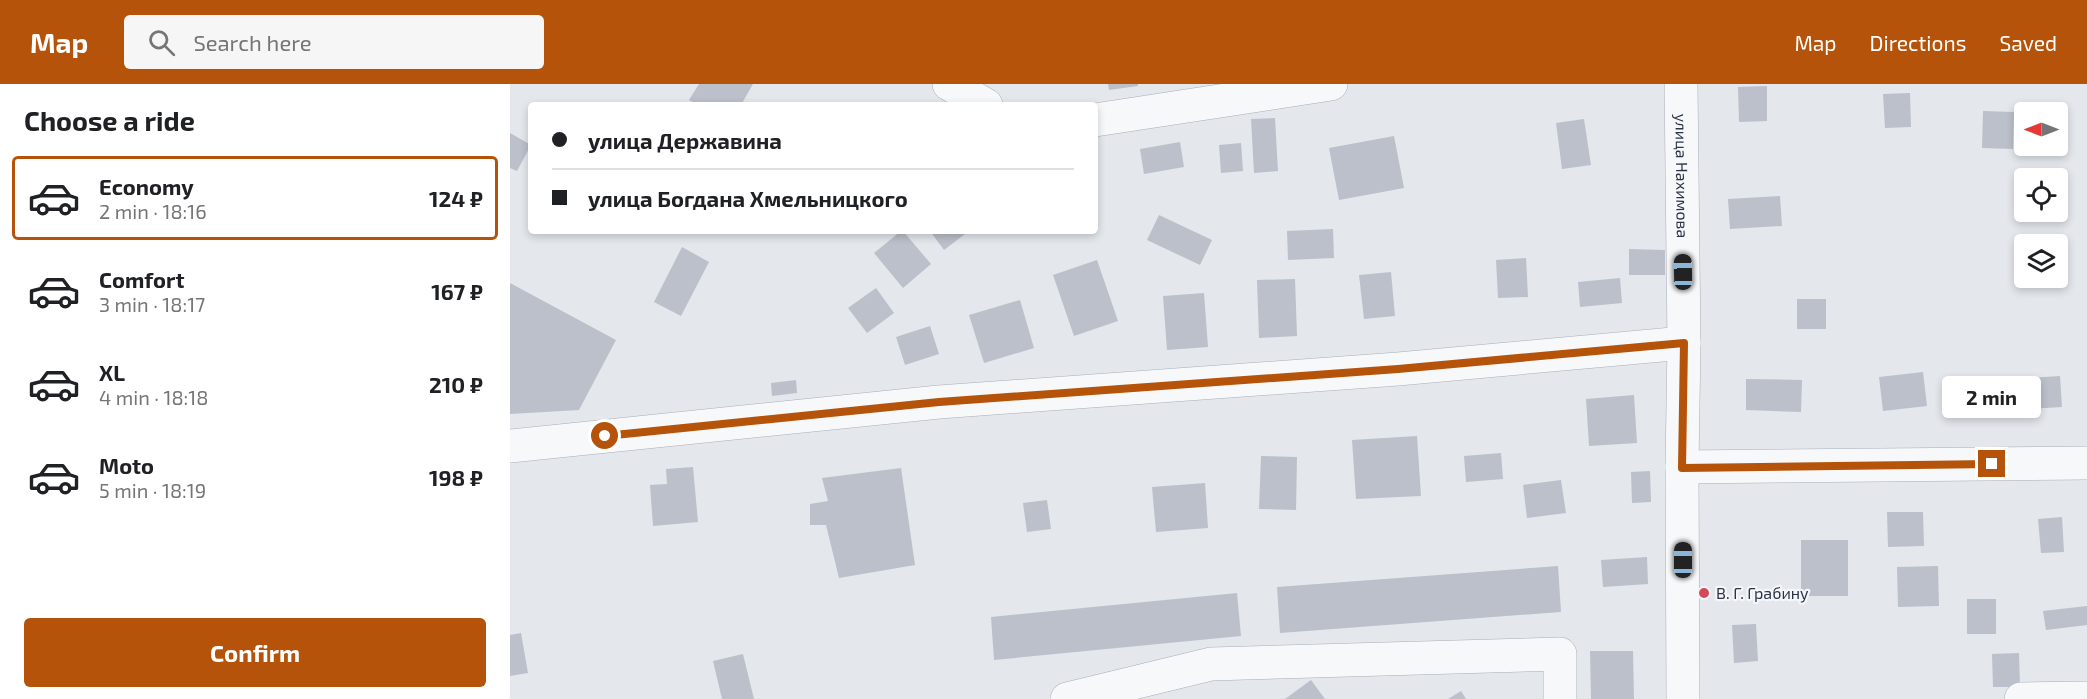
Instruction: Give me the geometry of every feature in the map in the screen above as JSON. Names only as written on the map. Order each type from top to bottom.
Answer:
[{"type":"street","points":[[949,84],[981,102]]},
{"type":"street","points":[[1098,120],[1331,84]]},
{"type":"street","name":"улица Нахимова","points":[[1680,84],[1684,343],[1683,699]]},
{"type":"street","points":[[510,446],[939,402],[1398,369],[1684,343]]},
{"type":"street","points":[[1682,468],[2087,464]]},
{"type":"street","points":[[1067,699],[1211,664],[1560,654],[1560,699]]},
{"type":"street","points":[[2021,699],[2087,698]]},
{"type":"building","points":[[699,84],[753,84],[743,102],[693,102],[689,100]]},
{"type":"building","points":[[1108,84],[1138,84],[1138,86],[1109,90]]},
{"type":"building","points":[[1767,86],[1767,121],[1739,122],[1738,87]]},
{"type":"building","points":[[1910,93],[1911,127],[1885,128],[1883,94]]},
{"type":"building","points":[[1983,111],[2014,112],[2013,149],[1982,148]]},
{"type":"building","points":[[1275,118],[1278,171],[1254,173],[1251,119]]},
{"type":"building","points":[[1584,119],[1591,165],[1562,169],[1556,123]]},
{"type":"building","points":[[510,133],[528,143],[528,151],[517,171],[510,168]]},
{"type":"building","points":[[1394,136],[1404,188],[1339,200],[1329,148]]},
{"type":"building","points":[[1180,142],[1184,167],[1144,174],[1140,149]]},
{"type":"building","points":[[1241,143],[1243,171],[1221,173],[1219,145]]},
{"type":"building","points":[[1780,196],[1782,226],[1730,229],[1728,199]]},
{"type":"building","points":[[1159,215],[1212,240],[1200,265],[1147,240]]},
{"type":"building","points":[[1333,229],[1334,258],[1288,260],[1287,231]]},
{"type":"building","points":[[897,234],[906,234],[931,264],[903,288],[874,253]]},
{"type":"building","points":[[932,234],[965,234],[944,250]]},
{"type":"building","points":[[682,247],[709,262],[681,316],[654,302]]},
{"type":"building","points":[[1629,249],[1665,250],[1665,275],[1629,275]]},
{"type":"building","points":[[1526,258],[1528,297],[1498,298],[1496,260]]},
{"type":"building","points":[[1097,260],[1118,321],[1074,336],[1053,275]]},
{"type":"building","points":[[1391,272],[1395,316],[1364,319],[1359,275]]},
{"type":"building","points":[[1620,278],[1622,303],[1580,307],[1578,282]]},
{"type":"building","points":[[1295,279],[1297,336],[1259,338],[1257,280]]},
{"type":"building","points":[[510,283],[616,340],[579,410],[510,414]]},
{"type":"building","points":[[876,288],[894,313],[867,333],[848,308]]},
{"type":"building","points":[[1204,293],[1208,347],[1167,350],[1163,296]]},
{"type":"building","points":[[1797,299],[1826,299],[1826,329],[1797,329]]},
{"type":"building","points":[[1020,300],[1034,348],[984,363],[969,315]]},
{"type":"building","points":[[930,326],[939,354],[905,365],[896,337]]},
{"type":"building","points":[[1923,372],[1927,406],[1883,411],[1879,377]]},
{"type":"building","points":[[2060,376],[2062,407],[2012,410],[2010,379]]},
{"type":"building","points":[[1746,379],[1802,380],[1801,412],[1746,410]]},
{"type":"building","points":[[796,380],[797,393],[772,396],[771,383]]},
{"type":"building","points":[[1634,395],[1637,443],[1589,446],[1586,399]]},
{"type":"building","points":[[1417,436],[1421,496],[1356,499],[1352,440]]},
{"type":"building","points":[[1501,453],[1503,479],[1466,482],[1464,456]]},
{"type":"building","points":[[1261,456],[1297,457],[1296,510],[1259,509]]},
{"type":"building","points":[[693,467],[698,522],[653,526],[650,485],[667,484],[666,469]]},
{"type":"building","points":[[901,468],[915,565],[839,578],[826,525],[810,525],[810,504],[828,501],[822,478]]},
{"type":"building","points":[[1650,471],[1651,502],[1632,503],[1631,472]]},
{"type":"building","points":[[1561,480],[1566,513],[1527,518],[1523,485]]},
{"type":"building","points":[[1205,483],[1208,528],[1156,532],[1152,487]]},
{"type":"building","points":[[1047,500],[1051,529],[1027,532],[1023,503]]},
{"type":"building","points":[[1887,512],[1923,512],[1924,546],[1888,547]]},
{"type":"building","points":[[2062,517],[2064,552],[2041,553],[2038,519]]},
{"type":"building","points":[[1801,540],[1848,540],[1848,596],[1801,596]]},
{"type":"building","points":[[1647,557],[1648,584],[1603,587],[1601,560]]},
{"type":"building","points":[[1558,566],[1561,612],[1280,633],[1277,587]]},
{"type":"building","points":[[1938,566],[1939,606],[1898,607],[1897,567]]},
{"type":"building","points":[[1237,593],[1241,636],[994,660],[991,617]]},
{"type":"building","points":[[1967,599],[1996,599],[1996,634],[1967,634]]},
{"type":"building","points":[[2087,606],[2087,625],[2046,630],[2043,611]]},
{"type":"building","points":[[1756,624],[1758,661],[1734,663],[1732,625]]},
{"type":"building","points":[[521,633],[528,673],[510,676],[510,635]]},
{"type":"building","points":[[1590,651],[1633,651],[1634,699],[1591,699]]},
{"type":"building","points":[[2019,653],[2020,687],[1993,687],[1992,654]]},
{"type":"building","points":[[743,654],[754,699],[722,699],[713,661]]},
{"type":"building","points":[[1311,680],[1325,699],[1285,699]]},
{"type":"building","points":[[1461,691],[1466,699],[1448,699]]},
{"type":"place","name":"В. Г. Грабину","points":[[1704,593]]},
{"type":"route","points":[[605,436],[939,402],[1398,369],[1684,343],[1682,468],[1992,464]]}]
